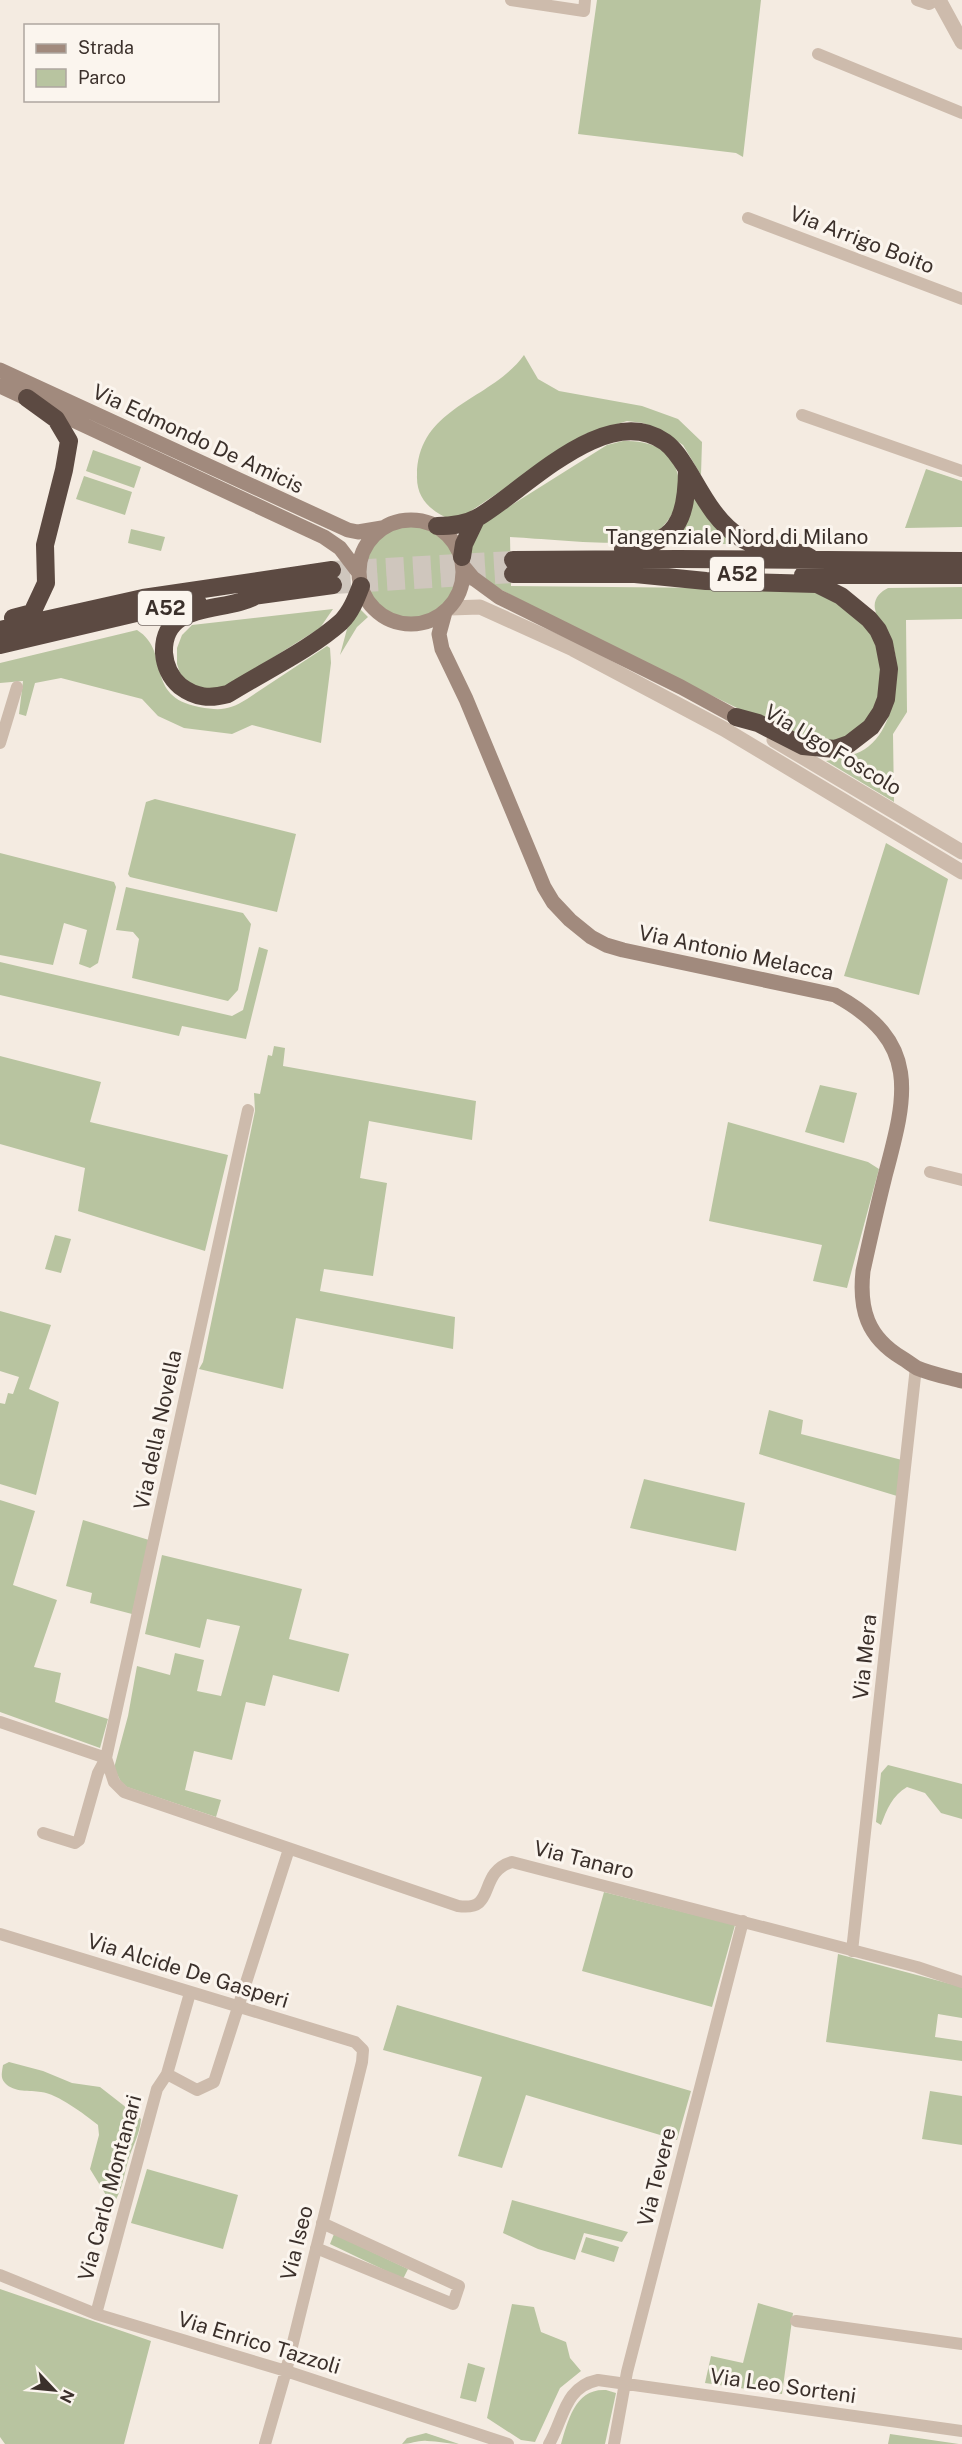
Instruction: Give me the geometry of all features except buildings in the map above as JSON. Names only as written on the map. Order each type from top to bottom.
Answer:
[{"type":"highway","points":[[0,621],[32,613],[46,584],[45,545],[69,441],[56,419],[27,398]]},
{"type":"highway","points":[[437,526],[454,526],[476,519],[541,470],[575,449],[614,433],[634,432],[651,435],[665,442],[678,454],[721,521],[741,538],[756,546],[806,552],[813,560]]},
{"type":"highway","points":[[576,559],[584,551],[640,548],[667,536],[677,525],[684,512],[687,470]]},
{"type":"highway","points":[[462,562],[464,544],[476,519]]},
{"type":"highway","name":"Tangenziale Nord di Milano","points":[[576,559],[813,560],[961,568],[635,574],[513,567],[576,559]]},
{"type":"highway","points":[[635,574],[705,581],[817,584],[841,596],[870,619],[878,630],[884,643],[889,669],[886,699],[871,727],[849,744],[836,749],[803,746],[758,723],[736,717]]},
{"type":"highway","name":"A52","points":[[0,630],[143,598],[333,578],[257,595],[149,610],[0,645]]},
{"type":"highway","points":[[257,595],[247,602],[186,614],[177,621],[168,633],[164,646],[164,658],[169,672],[177,683],[200,697],[215,698],[228,694],[321,637],[342,621],[352,607],[360,579]]},
{"type":"main road","name":"Via Edmondo De Amicis","points":[[0,370],[348,530],[358,532],[382,528]]},
{"type":"main road","name":"Via Edmondo De Amicis","points":[[0,386],[324,537],[340,548],[360,579]]},
{"type":"main road","points":[[406,520],[422,520],[437,526],[452,538],[462,562],[461,588],[448,610],[427,622],[407,624],[390,620],[374,609],[368,601],[360,579],[363,550],[382,528],[406,520]]},
{"type":"main road","name":"Via Ugo Foscolo","points":[[462,562],[472,578],[499,597],[681,687],[736,717]]},
{"type":"main road","name":"Via Antonio Melacca","points":[[448,610],[440,634],[442,649],[466,699],[536,871],[553,902],[570,920],[591,937],[623,950],[808,987],[835,995],[858,1008],[885,1034],[895,1055],[902,1081],[900,1115],[863,1271],[861,1295],[864,1312],[872,1329],[885,1346],[916,1367],[962,1381]]},
{"type":"main road","name":"Via Antonio Melacca","points":[[407,624],[427,635],[442,649]]},
{"type":"street","points":[[511,0],[584,6]]},
{"type":"street","points":[[917,0],[929,4],[938,0],[962,42]]},
{"type":"street","points":[[818,54],[962,113]]},
{"type":"street","name":"Via Arrigo Boito","points":[[748,218],[962,299]]},
{"type":"street","points":[[802,415],[962,471]]},
{"type":"street","points":[[448,610],[480,607],[573,650],[724,729],[962,872]]},
{"type":"street","points":[[0,743],[16,687]]},
{"type":"street","name":"Via Ugo Foscolo","points":[[736,717],[962,852]]},
{"type":"street","name":"Via della Novella","points":[[105,1758],[248,1110]]},
{"type":"street","points":[[930,1172],[962,1180]]},
{"type":"street","name":"Via Mera","points":[[852,1951],[916,1367]]},
{"type":"street","points":[[0,1722],[105,1758],[98,1773],[79,1840],[75,1843],[43,1833]]},
{"type":"street","name":"Via Tanaro","points":[[105,1758],[114,1782],[124,1792],[467,1907],[475,1906],[482,1900],[495,1871],[502,1865],[512,1862],[917,1967],[962,1982]]},
{"type":"street","name":"Via Carlo Montanari","points":[[167,2074],[197,2090],[214,2082],[289,1849]]},
{"type":"street","name":"Via Tevere","points":[[614,2444],[625,2383],[743,1921]]},
{"type":"street","name":"Via Alcide De Gasperi","points":[[0,1934],[355,2042],[363,2050]]},
{"type":"street","name":"Via Carlo Montanari","points":[[96,2314],[157,2089],[167,2074],[190,1993]]},
{"type":"street","name":"Via Iseo","points":[[265,2444],[286,2371],[362,2062],[363,2050]]},
{"type":"street","points":[[316,2248],[453,2304],[459,2286],[322,2223]]},
{"type":"street","name":"Via Enrico Tazzoli","points":[[0,2275],[96,2314],[286,2371],[508,2444]]},
{"type":"street","points":[[796,2321],[962,2344]]},
{"type":"street","name":"Via Leo Sorteni","points":[[552,2440],[571,2395],[582,2386],[598,2380],[962,2431]]},
{"type":"green space","points":[[597,0],[761,0],[743,157],[736,153],[578,134]]},
{"type":"green space","points":[[524,355],[538,379],[559,391],[642,406],[678,419],[702,442],[701,475],[683,445],[643,423],[627,421],[585,434],[465,515],[451,520],[437,513],[422,497],[417,483],[421,452],[430,434],[458,406],[510,371]]},
{"type":"green space","points":[[623,441],[654,446],[663,451],[672,461],[679,486],[678,500],[666,523],[656,533],[633,542],[600,543],[510,537],[511,586],[813,589],[859,617],[875,641],[881,664],[879,694],[871,717],[861,728],[830,744],[790,734],[534,608],[484,580],[473,566],[470,546],[480,525],[607,445]]},
{"type":"green space","points":[[93,450],[141,467],[134,488],[86,471]]},
{"type":"green space","points":[[926,469],[962,481],[962,527],[905,528]]},
{"type":"green space","points":[[84,476],[132,492],[125,515],[76,499]]},
{"type":"green space","points":[[693,495],[735,540],[732,544],[668,544]]},
{"type":"green space","points":[[411,525],[429,528],[445,538],[455,554],[458,572],[455,590],[445,606],[429,616],[411,619],[393,616],[377,606],[367,590],[364,572],[367,554],[377,538],[393,528]]},
{"type":"green space","points":[[131,529],[165,537],[161,551],[128,543]]},
{"type":"green space","points":[[962,587],[962,619],[906,620],[907,712],[893,734],[894,802],[826,761],[865,749],[883,729],[894,700],[895,654],[892,642],[876,613],[875,602],[888,588]]},
{"type":"green space","points":[[333,609],[320,628],[228,686],[203,692],[181,676],[177,664],[177,648],[182,635],[192,625]]},
{"type":"green space","points":[[360,609],[368,617],[357,627],[340,655],[347,629]]},
{"type":"green space","points":[[137,630],[154,650],[164,684],[171,693],[182,701],[213,709],[224,709],[241,703],[327,646],[330,648],[331,663],[321,743],[252,725],[232,734],[184,728],[158,716],[142,699],[61,678],[35,683],[26,716],[19,714],[23,681],[0,683],[0,663]]},
{"type":"green space","points":[[155,799],[296,834],[277,912],[130,877],[128,874],[146,802]]},
{"type":"green space","points":[[886,843],[948,879],[919,995],[844,976]]},
{"type":"green space","points":[[0,853],[114,882],[116,887],[98,963],[90,968],[79,964],[87,930],[64,923],[53,965],[0,955]]},
{"type":"green space","points":[[126,887],[243,913],[251,924],[238,990],[228,1001],[132,978],[139,939],[133,932],[116,930]]},
{"type":"green space","points":[[259,947],[268,950],[246,1039],[182,1026],[179,1036],[0,995],[0,962],[232,1016],[243,1010]]},
{"type":"green space","points":[[274,1046],[285,1048],[283,1066],[476,1101],[472,1140],[369,1121],[360,1178],[387,1183],[373,1276],[324,1269],[320,1291],[455,1317],[453,1349],[296,1318],[283,1389],[199,1369],[203,1362],[255,1111],[254,1093],[260,1094],[268,1055],[272,1056]]},
{"type":"green space","points":[[0,1056],[101,1082],[90,1122],[228,1155],[205,1251],[78,1211],[85,1168],[0,1144]]},
{"type":"green space","points":[[820,1085],[857,1093],[844,1143],[805,1132]]},
{"type":"green space","points":[[728,1122],[868,1162],[879,1169],[847,1288],[813,1281],[822,1245],[709,1221]]},
{"type":"green space","points":[[55,1235],[71,1239],[61,1273],[45,1269]]},
{"type":"green space","points":[[0,1311],[51,1325],[29,1389],[59,1402],[36,1495],[0,1484],[0,1403],[5,1404],[8,1393],[13,1394],[19,1377],[0,1371]]},
{"type":"green space","points":[[769,1410],[803,1420],[801,1434],[902,1460],[897,1496],[759,1454]]},
{"type":"green space","points":[[644,1479],[745,1503],[736,1551],[630,1528]]},
{"type":"green space","points":[[0,1500],[35,1511],[13,1585],[57,1600],[34,1667],[61,1673],[55,1702],[108,1719],[100,1748],[0,1712]]},
{"type":"green space","points":[[83,1520],[149,1540],[132,1614],[90,1603],[92,1593],[66,1586]]},
{"type":"green space","points":[[162,1555],[302,1589],[289,1639],[349,1654],[339,1692],[273,1675],[265,1706],[246,1702],[232,1760],[194,1751],[185,1790],[221,1800],[216,1817],[127,1787],[121,1782],[114,1768],[128,1716],[137,1666],[170,1675],[175,1653],[204,1660],[197,1691],[221,1696],[240,1626],[207,1619],[200,1648],[145,1634]]},
{"type":"green space","points":[[888,1765],[962,1784],[962,1819],[941,1813],[925,1793],[907,1787],[894,1799],[881,1825],[876,1822],[881,1773]]},
{"type":"green space","points":[[604,1892],[735,1925],[712,2007],[582,1971]]},
{"type":"green space","points":[[838,1954],[962,1987],[962,2018],[938,2014],[935,2037],[962,2041],[962,2061],[826,2042]]},
{"type":"green space","points":[[397,2005],[691,2091],[677,2140],[526,2095],[502,2168],[458,2156],[482,2077],[383,2050]]},
{"type":"green space","points":[[9,2062],[43,2071],[72,2083],[100,2087],[141,2119],[121,2188],[114,2203],[106,2195],[90,2169],[99,2135],[98,2125],[55,2096],[17,2090],[9,2086],[3,2081],[2,2075],[3,2065]]},
{"type":"green space","points":[[930,2091],[962,2096],[962,2145],[922,2139]]},
{"type":"green space","points":[[147,2169],[238,2195],[223,2249],[131,2223]]},
{"type":"green space","points":[[512,2200],[628,2232],[622,2242],[584,2233],[575,2260],[538,2249],[503,2233]]},
{"type":"green space","points":[[334,2234],[408,2269],[403,2279],[330,2244]]},
{"type":"green space","points":[[586,2237],[619,2247],[614,2262],[581,2252]]},
{"type":"green space","points":[[0,2289],[151,2341],[124,2444],[5,2444],[0,2437]]},
{"type":"green space","points":[[758,2303],[793,2313],[782,2394],[705,2383],[711,2356],[743,2363]]},
{"type":"green space","points":[[512,2304],[534,2307],[541,2332],[566,2342],[570,2358],[581,2371],[560,2388],[535,2442],[521,2440],[487,2418]]},
{"type":"green space","points":[[468,2363],[485,2368],[476,2402],[460,2398]]},
{"type":"green space","points":[[606,2390],[616,2393],[605,2444],[561,2444],[570,2416],[580,2400],[587,2394]]},
{"type":"green space","points":[[426,2433],[459,2444],[424,2441],[402,2444],[407,2438]]},
{"type":"green space","points":[[890,2434],[959,2444],[888,2444]]},
{"type":"tunnel","points":[[332,570],[513,560]]},
{"type":"tunnel","points":[[333,585],[513,574]]}]
